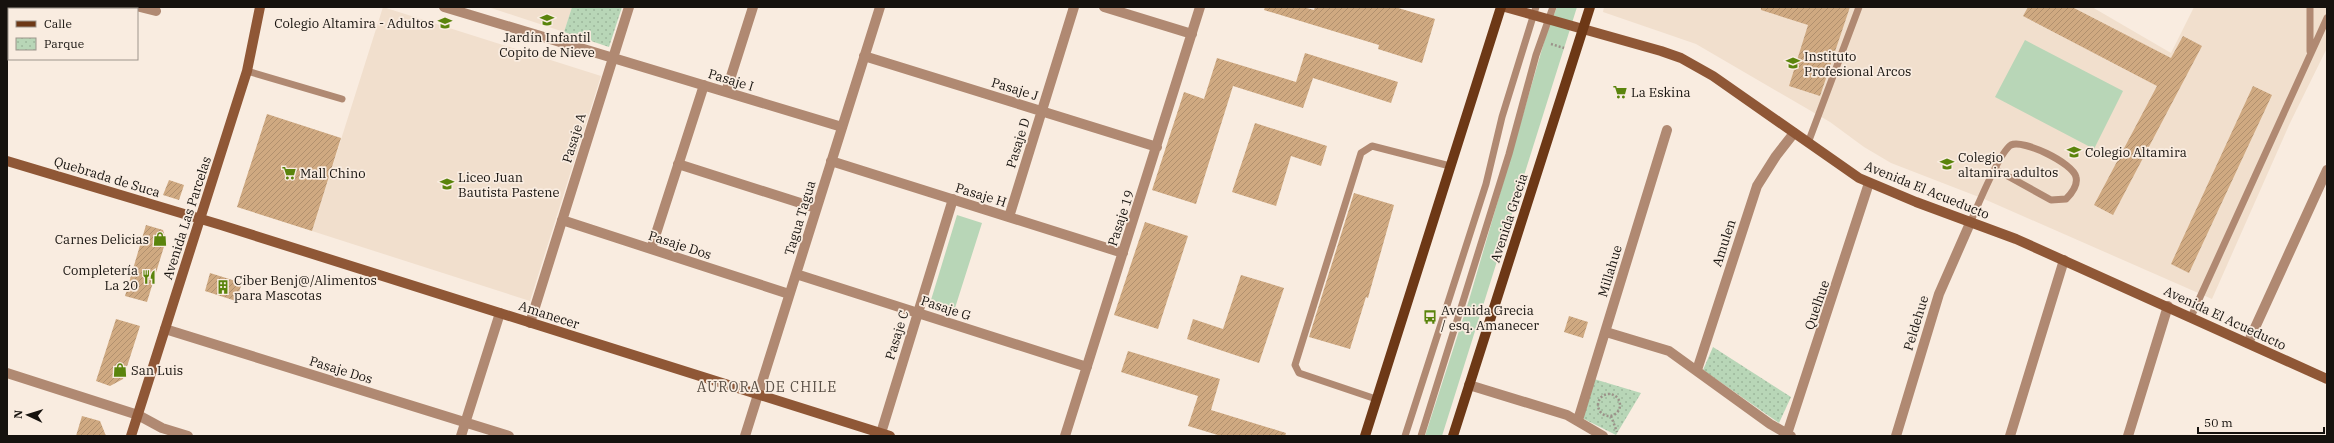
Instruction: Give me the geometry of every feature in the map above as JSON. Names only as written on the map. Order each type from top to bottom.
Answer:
[{"type":"main road","points":[[1365,436],[1500,7]]},
{"type":"main road","name":"Avenida Grecia","points":[[1453,436],[1590,7]]},
{"type":"street","points":[[140,7],[156,11]]},
{"type":"street","name":"Avenida Las Parcelas","points":[[131,436],[248,71],[260,7]]},
{"type":"street","name":"Pasaje I","points":[[444,7],[842,127]]},
{"type":"street","name":"Pasaje A","points":[[530,323],[629,7]]},
{"type":"street","points":[[726,92],[753,7]]},
{"type":"street","name":"Tagua Tagua","points":[[745,436],[880,7]]},
{"type":"street","name":"Pasaje D","points":[[1009,217],[1074,7]]},
{"type":"street","points":[[1104,7],[1192,34]]},
{"type":"street","name":"Pasaje 19","points":[[1065,436],[1200,7]]},
{"type":"street","name":"Avenida El Acueducto","points":[[1505,7],[1534,11],[1549,20],[1681,58],[1713,76],[1859,178],[1916,202],[1970,221],[2064,260],[2327,379]]},
{"type":"street","name":"Pasaje J","points":[[864,56],[1157,147]]},
{"type":"street","points":[[651,249],[704,85]]},
{"type":"street","name":"Millahue","points":[[1578,420],[1667,130]]},
{"type":"street","name":"Amulen","points":[[1697,370],[1758,186],[1776,156],[1794,133]]},
{"type":"street","name":"Quebrada de Suca","points":[[7,161],[200,219]]},
{"type":"street","name":"Pasaje H","points":[[831,161],[1123,253]]},
{"type":"street","points":[[678,164],[816,208]]},
{"type":"street","points":[[2248,344],[2327,170]]},
{"type":"street","name":"Quelhue","points":[[1789,435],[1870,183]]},
{"type":"street","name":"Pasaje C","points":[[885,435],[918,313],[952,200]]},
{"type":"street","name":"Amanecer","points":[[200,219],[885,435]]},
{"type":"street","name":"Pasaje Dos","points":[[562,220],[789,294]]},
{"type":"street","name":"Peldehue","points":[[1896,436],[1939,294],[1970,221]]},
{"type":"street","points":[[2010,436],[2064,260]]},
{"type":"street","name":"Pasaje G","points":[[796,274],[1087,367]]},
{"type":"street","points":[[2128,436],[2168,306]]},
{"type":"street","points":[[462,436],[500,313]]},
{"type":"street","name":"Pasaje Dos","points":[[166,329],[509,436]]},
{"type":"street","points":[[1606,332],[1661,348],[1697,370],[1789,435]]},
{"type":"street","points":[[7,373],[138,415],[162,428],[188,436]]},
{"type":"street","points":[[1469,386],[1556,410],[1578,420],[1603,436]]},
{"type":"lane","points":[[1421,436],[1509,154],[1536,55],[1553,7]]},
{"type":"lane","points":[[1808,143],[1859,7]]},
{"type":"lane","points":[[2310,7],[2310,54]]},
{"type":"lane","points":[[1405,436],[1486,184],[1502,117],[1534,11]]},
{"type":"lane","points":[[2191,317],[2327,18]]},
{"type":"lane","points":[[248,71],[342,99]]},
{"type":"lane","points":[[1970,221],[2004,150],[2010,145],[2021,143],[2040,150],[2067,165],[2075,175],[2075,185],[2066,199],[2050,200],[1995,169]]},
{"type":"lane","points":[[1376,399],[1299,373],[1295,369],[1361,153],[1372,146],[1450,166]]},
{"type":"path","points":[[1609,394],[1616,396],[1620,406],[1617,412],[1611,416],[1604,415],[1598,407],[1600,399],[1609,394]]},
{"type":"path","points":[[1611,416],[1617,432]]},
{"type":"shaded area","name":"Liceo Juan Bautista Pastene","points":[[383,7],[601,76],[530,301],[312,231]]},
{"type":"shaded area","name":"Jardín Infantil Copito de Nieve","points":[[488,7],[572,7],[564,32]]},
{"type":"shaded area","name":"Colegio Altamira","points":[[1604,7],[2092,7],[2171,53],[2194,7],[2327,7],[2327,48],[2290,123],[2212,299],[1984,199],[1891,163],[1864,147],[1830,122],[1696,44],[1603,12]]},
{"type":"green space","points":[[572,7],[622,7],[609,47],[564,32]]},
{"type":"green space","points":[[1557,7],[1577,7],[1442,436],[1425,436],[1469,300],[1547,32]]},
{"type":"green space","points":[[2025,40],[2123,91],[2094,149],[1995,97]]},
{"type":"green space","points":[[957,215],[982,223],[955,308],[931,300]]},
{"type":"green space","points":[[1713,347],[1791,397],[1779,423],[1703,370]]},
{"type":"green space","points":[[1594,379],[1641,393],[1616,435],[1582,418]]},
{"type":"building","points":[[1265,7],[1303,7],[1314,10],[1315,7],[1395,7],[1435,19],[1422,63],[1378,49],[1379,45],[1264,10]]},
{"type":"building","points":[[1761,7],[1850,7],[1820,96],[1789,86],[1808,25],[1761,10]]},
{"type":"building","points":[[2028,7],[2072,7],[2171,58],[2183,36],[2202,46],[2113,215],[2094,205],[2157,86],[2023,16]]},
{"type":"building","points":[[1305,53],[1398,82],[1391,103],[1313,78],[1303,108],[1233,86],[1196,204],[1152,190],[1184,92],[1204,99],[1217,58],[1296,82]]},
{"type":"building","points":[[2253,86],[2272,95],[2189,273],[2171,264]]},
{"type":"building","name":"Mall Chino","points":[[267,114],[341,138],[312,231],[237,207]]},
{"type":"building","points":[[1255,123],[1327,146],[1321,166],[1291,156],[1276,206],[1232,192]]},
{"type":"building","points":[[169,180],[184,185],[179,200],[163,195]]},
{"type":"building","points":[[1354,193],[1394,205],[1368,298],[1366,297],[1350,349],[1309,337]]},
{"type":"building","points":[[1145,222],[1188,236],[1158,329],[1114,315]]},
{"type":"building","points":[[146,225],[163,230],[166,240],[147,302],[125,296]]},
{"type":"building","name":"Ciber Benj@/Alimentos para Mascotas","points":[[210,273],[242,283],[236,301],[205,291]]},
{"type":"building","points":[[1241,275],[1284,288],[1259,363],[1187,339],[1193,319],[1223,329]]},
{"type":"building","points":[[1569,316],[1588,322],[1583,338],[1564,332]]},
{"type":"building","points":[[116,319],[140,326],[123,379],[110,386],[96,381]]},
{"type":"building","points":[[1128,351],[1220,379],[1211,410],[1286,433],[1285,436],[1221,436],[1188,426],[1198,396],[1121,372]]},
{"type":"building","points":[[82,416],[100,421],[106,436],[76,436]]},
{"type":"place","name":"Jardín Infantil Copito de Nieve","points":[[547,20]]},
{"type":"place","name":"Colegio Altamira - Adultos","points":[[445,23]]},
{"type":"place","name":"Instituto Profesional Arcos","points":[[1793,63]]},
{"type":"place","name":"La Eskina","points":[[1620,92]]},
{"type":"place","name":"Colegio Altamira","points":[[2074,152]]},
{"type":"place","name":"Colegio altamira adultos","points":[[1947,164]]},
{"type":"place","name":"Mall Chino","points":[[289,173]]},
{"type":"place","name":"Liceo Juan Bautista Pastene","points":[[447,184]]},
{"type":"place","name":"Carnes Delicias","points":[[160,239]]},
{"type":"place","name":"Completería La 20","points":[[149,277]]},
{"type":"place","name":"Ciber Benj@/Alimentos para Mascotas","points":[[223,287]]},
{"type":"place","name":"Avenida Grecia / esq. Amanecer","points":[[1430,317]]},
{"type":"place","name":"San Luis","points":[[120,370]]},
{"type":"district","name":"AURORA DE CHILE","points":[[767,387]]}]
